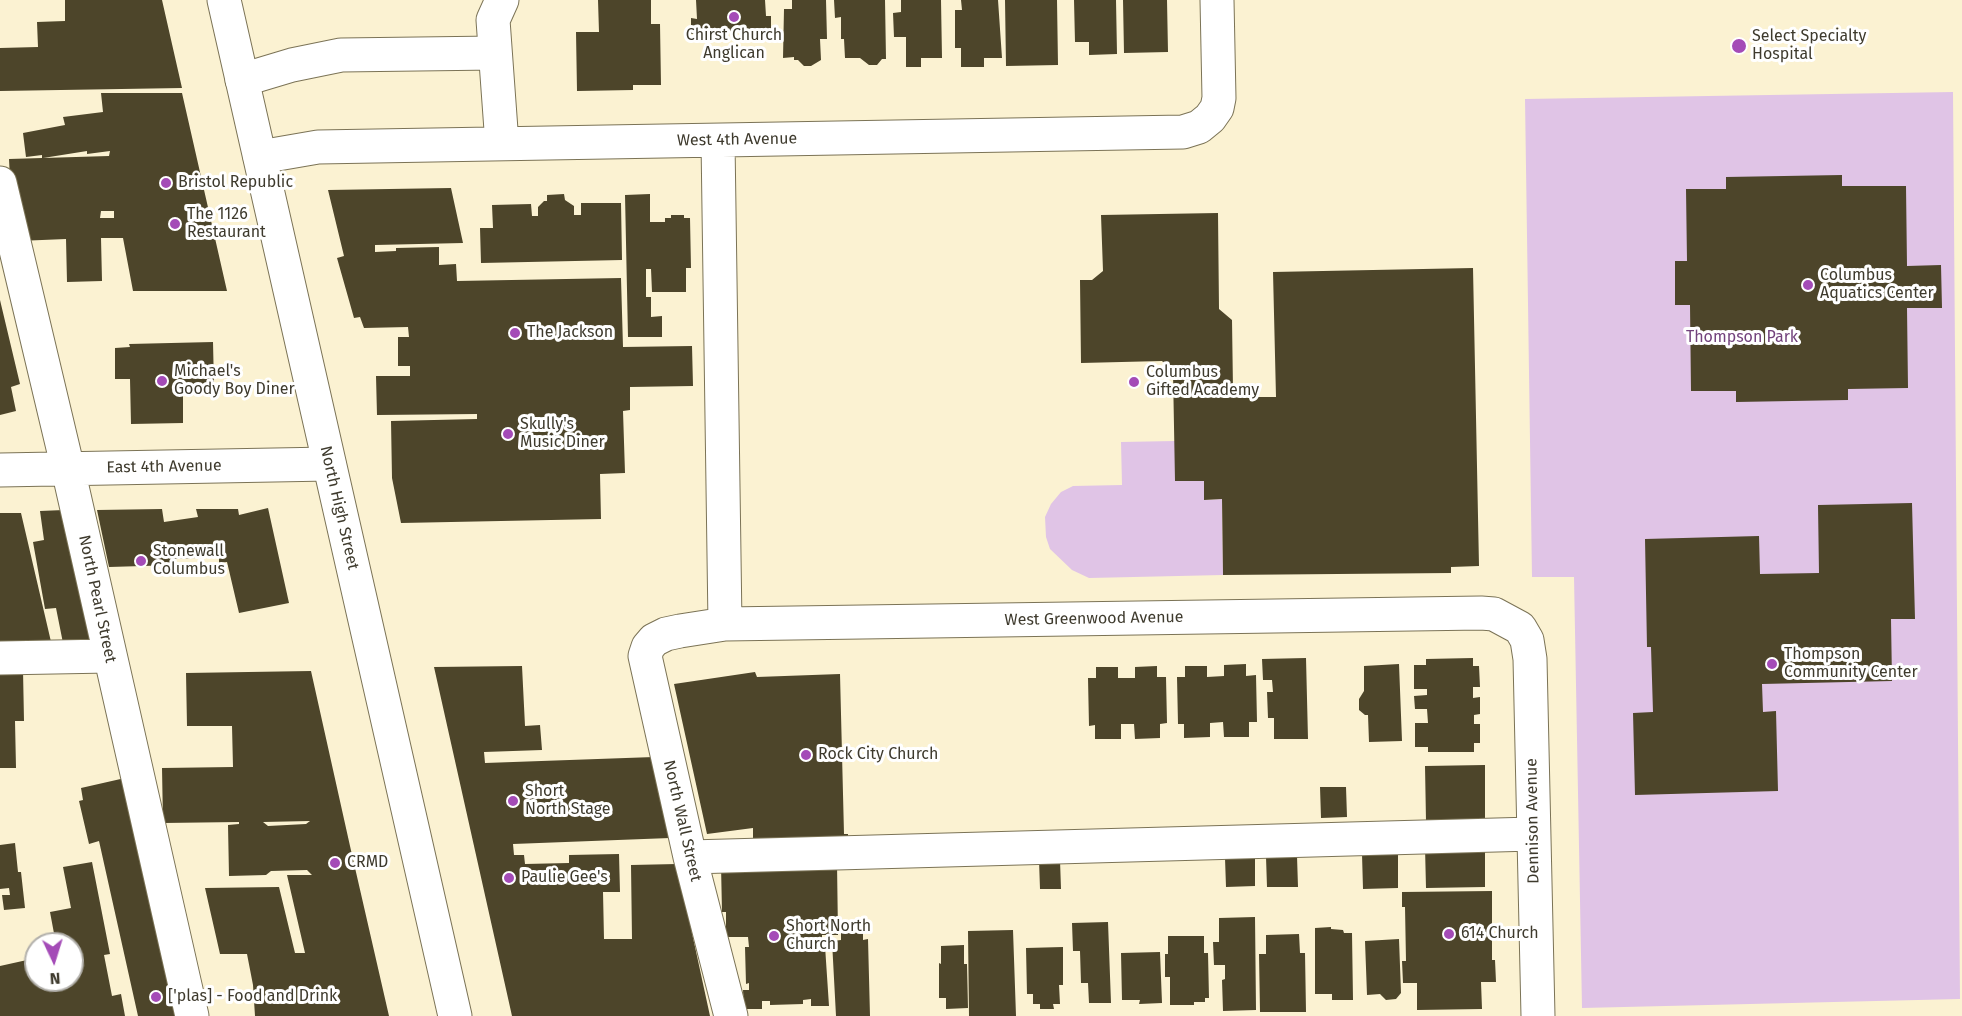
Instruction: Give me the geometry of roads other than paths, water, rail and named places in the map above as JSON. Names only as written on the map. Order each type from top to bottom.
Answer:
[{"type":"street","name":"North High Street","points":[[224,0],[455,1016]]},
{"type":"street","points":[[502,0],[493,20],[502,144]]},
{"type":"street","name":"West 4th Avenue","points":[[260,157],[318,147],[1183,132],[1199,127],[1217,108],[1219,98],[1217,0]]},
{"type":"street","points":[[242,80],[292,65],[341,55],[495,53]]},
{"type":"street","points":[[718,141],[725,624]]},
{"type":"street","name":"North Pearl Street","points":[[0,183],[68,469],[192,1016]]},
{"type":"street","name":"East 4th Avenue","points":[[0,470],[329,464]]},
{"type":"street","name":"West Greenwood Avenue","points":[[666,634],[696,627],[725,624],[1481,613],[1494,614],[1520,628]]},
{"type":"street","name":"Dennison Avenue","points":[[1520,628],[1527,640],[1530,659],[1538,1016]]},
{"type":"street","name":"North Wall Street","points":[[666,634],[654,640],[645,656],[690,857],[731,1016]]},
{"type":"street","points":[[0,658],[109,656]]},
{"type":"street","points":[[690,857],[1533,834]]},
{"type":"place","name":"Chirst Church Anglican","points":[[734,17]]},
{"type":"place","name":"Select Specialty Hospital","points":[[1739,46]]},
{"type":"place","name":"Bristol Republic","points":[[166,183]]},
{"type":"place","name":"The 1126 Restaurant","points":[[175,224]]},
{"type":"place","name":"Columbus Aquatics Center","points":[[1808,285]]},
{"type":"place","name":"The Jackson","points":[[515,333]]},
{"type":"place","name":"Michael's Goody Boy Diner","points":[[162,381]]},
{"type":"place","name":"Columbus Gifted Academy","points":[[1134,382]]},
{"type":"place","name":"Skully's Music Diner","points":[[508,434]]},
{"type":"place","name":"Stonewall Columbus","points":[[141,561]]},
{"type":"place","name":"Thompson Community Center","points":[[1772,664]]},
{"type":"place","name":"Rock City Church","points":[[806,755]]},
{"type":"place","name":"Short North Stage","points":[[513,801]]},
{"type":"place","name":"CRMD","points":[[335,863]]},
{"type":"place","name":"Paulie Gee's","points":[[509,878]]},
{"type":"place","name":"614 Church","points":[[1449,934]]},
{"type":"place","name":"Short North Church","points":[[774,936]]},
{"type":"place","name":"['plas] - Food and Drink","points":[[156,997]]},
{"type":"park label","name":"Thompson Park","points":[[1742,338]]}]
